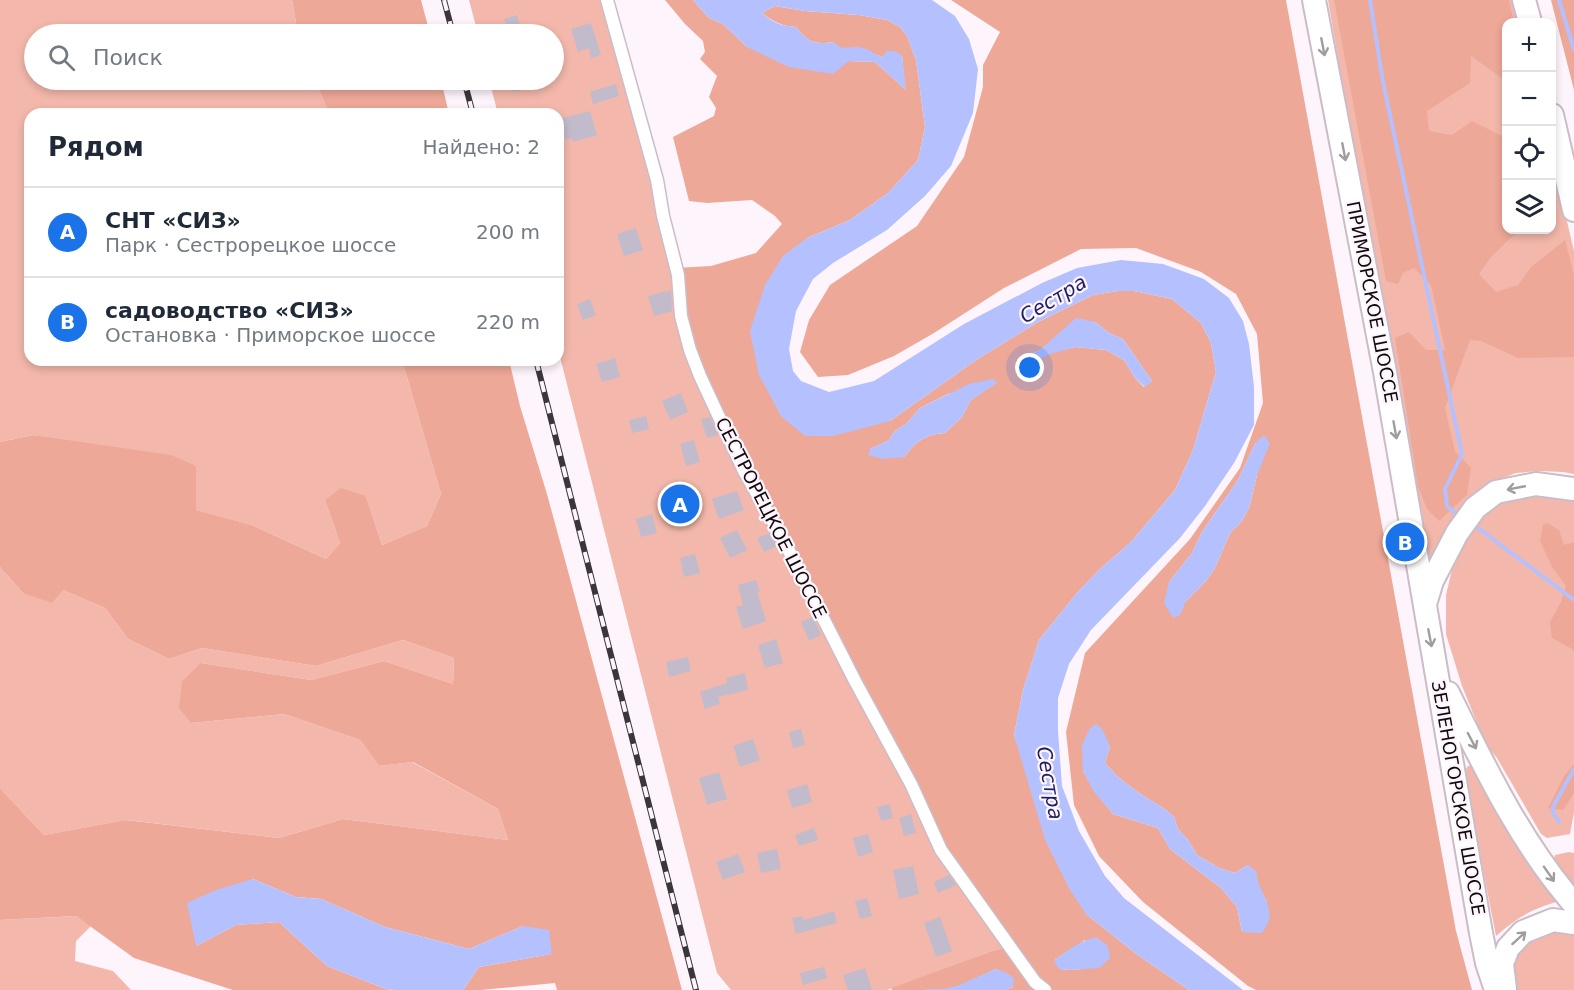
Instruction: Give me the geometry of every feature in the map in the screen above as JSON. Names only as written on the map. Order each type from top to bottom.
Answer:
[{"type":"highway","name":"ПРИМОРСКОЕ ШОССЕ","points":[[1314,0],[1385,372],[1424,605]]},
{"type":"highway","points":[[1524,0],[1529,18]]},
{"type":"highway","points":[[1554,126],[1574,210]]},
{"type":"highway","points":[[1424,605],[1432,581],[1457,533],[1475,508],[1496,492],[1536,484],[1574,489]]},
{"type":"highway","name":"ЗЕЛЕНОГОРСКОЕ ШОССЕ","points":[[1424,605],[1481,933],[1487,963],[1496,990]]},
{"type":"highway","points":[[1436,670],[1470,739],[1520,830],[1553,880],[1574,904]]},
{"type":"highway","points":[[1505,990],[1502,964],[1508,948],[1523,932],[1553,920],[1574,923]]},
{"type":"street","name":"СЕСТРОРЕЦКОЕ ШОССЕ","points":[[607,0],[657,180],[663,216],[678,275],[681,316],[690,350],[717,414],[744,471],[785,543],[911,784],[941,850],[1035,981],[1045,990]]},
{"type":"shaded area","points":[[0,0],[292,0],[296,24],[24,24],[24,90],[319,90],[327,108],[24,108],[24,366],[404,366],[441,494],[427,526],[382,545],[366,496],[325,500],[340,543],[326,559],[252,525],[195,510],[196,466],[33,435],[0,442]]},
{"type":"shaded area","points":[[292,0],[421,0],[427,24],[296,24]]},
{"type":"shaded area","points":[[469,0],[607,0],[678,275],[1010,946],[887,990],[731,990],[717,973],[562,366],[564,108],[496,108],[492,90],[564,90],[564,24],[475,24]]},
{"type":"shaded area","points":[[665,0],[693,0],[709,18],[723,24],[747,47],[849,61],[875,62],[905,89],[902,55],[882,57],[862,48],[840,48],[833,42],[816,43],[804,36],[796,27],[778,23],[762,13],[775,6],[859,15],[887,20],[900,27],[907,36],[916,60],[925,127],[918,160],[888,193],[850,220],[807,238],[759,375],[890,421],[976,360],[1038,322],[1093,295],[1134,291],[1172,299],[1201,323],[1211,343],[1216,372],[1193,450],[1175,490],[1131,542],[1076,594],[1039,640],[1023,690],[1014,735],[1086,914],[1139,956],[1189,990],[1004,990],[1013,987],[996,969],[957,987],[892,990],[891,988],[1010,946],[941,850],[700,376],[676,268],[711,266],[756,253],[782,224],[775,216],[752,200],[707,203],[689,201],[673,137],[714,116],[716,108],[709,97],[717,76],[700,59],[705,52],[703,41]],"holes":[[[1095,322],[1109,333],[1123,339],[1152,381],[1144,387],[1135,378],[1124,360],[1106,350],[1076,347],[1020,359],[1040,350],[1057,336]],[[997,382],[971,400],[962,417],[945,433],[932,435],[922,440],[904,457],[870,449],[888,441],[895,431],[906,424],[920,408],[948,394]],[[1085,940],[1082,969],[1060,969],[1055,960]]]},
{"type":"shaded area","points":[[951,0],[1286,0],[1456,931],[1472,990],[1256,990],[1143,902],[1099,856],[1074,805],[1066,732],[1085,653],[1190,539],[1240,468],[1263,403],[1257,334],[1236,294],[1201,272],[1136,248],[1081,249],[1004,288],[894,356],[848,375],[818,377],[800,352],[809,320],[830,285],[917,226],[964,157],[983,87],[983,65],[1000,32]],"holes":[[[1256,442],[1257,475],[1249,508],[1242,521],[1230,533],[1215,568],[1206,581],[1186,601],[1169,582],[1192,553],[1202,532],[1238,480]],[[1110,746],[1105,763],[1118,777],[1174,817],[1178,829],[1197,855],[1219,868],[1235,873],[1248,865],[1267,902],[1242,932],[1237,907],[1221,888],[1170,849],[1158,828],[1113,814],[1095,792],[1083,771]]]},
{"type":"shaded area","points":[[1328,0],[1514,0],[1518,18],[1502,18],[1502,234],[1556,234],[1556,175],[1574,251],[1574,474],[1539,471],[1516,473],[1495,481],[1426,572]]},
{"type":"shaded area","points":[[1334,0],[1509,0],[1513,18],[1502,18],[1502,78],[1471,56],[1470,83],[1427,111],[1429,131],[1452,135],[1472,121],[1502,136],[1502,234],[1515,234],[1491,257],[1479,274],[1496,292],[1518,285],[1531,267],[1565,240],[1574,275],[1574,357],[1518,358],[1481,341],[1470,340],[1445,408],[1455,451],[1471,468],[1467,495],[1439,521],[1427,509],[1418,486],[1395,338],[1409,332],[1426,350],[1445,350],[1431,285],[1414,268],[1403,273],[1398,284],[1386,281]]},
{"type":"shaded area","points":[[1551,0],[1574,0],[1574,90],[1556,18]]},
{"type":"shaded area","points":[[319,90],[443,90],[448,108],[327,108]]},
{"type":"shaded area","points":[[404,366],[510,366],[682,990],[557,990],[555,983],[463,990],[479,967],[551,954],[523,926],[469,949],[385,927],[321,899],[296,897],[253,879],[196,946],[236,925],[279,922],[327,966],[386,989],[395,990],[233,990],[134,958],[76,916],[0,920],[0,788],[44,835],[126,820],[279,838],[343,819],[508,840],[498,809],[413,762],[379,766],[360,740],[284,714],[191,723],[179,708],[182,681],[201,663],[311,680],[384,661],[453,684],[454,658],[403,640],[316,666],[202,648],[169,659],[128,639],[105,608],[63,590],[52,603],[23,593],[0,567],[0,442],[33,435],[171,455],[196,466],[196,510],[252,525],[326,559],[340,543],[325,500],[341,488],[366,496],[382,545],[427,526],[441,494]]},
{"type":"shaded area","points":[[1534,490],[1574,495],[1574,812],[1570,834],[1547,838],[1541,834],[1497,758],[1486,745],[1462,686],[1446,634],[1446,595],[1455,557],[1470,531],[1488,509],[1511,496]]},
{"type":"shaded area","points":[[1547,523],[1559,530],[1564,545],[1574,542],[1574,652],[1552,638],[1550,622],[1561,602],[1566,586],[1552,567],[1540,541],[1543,525]]},
{"type":"shaded area","points":[[0,567],[23,593],[63,590],[105,608],[128,639],[169,659],[202,648],[316,666],[403,640],[454,658],[453,684],[384,661],[311,680],[201,663],[191,723],[284,714],[360,740],[379,766],[412,762],[498,809],[508,840],[343,819],[279,838],[127,820],[44,835],[0,788]]},
{"type":"shaded area","points":[[1574,764],[1574,793],[1563,810],[1548,808],[1564,776]]},
{"type":"shaded area","points":[[1468,766],[1475,771],[1559,901],[1525,915],[1496,936],[1469,797],[1466,769]]},
{"type":"shaded area","points":[[1574,853],[1574,887],[1553,861],[1555,855]]},
{"type":"shaded area","points":[[76,916],[91,926],[76,941],[75,961],[113,971],[131,990],[0,990],[0,920]]},
{"type":"shaded area","points":[[1547,930],[1574,933],[1574,990],[1514,990],[1512,972],[1517,952],[1524,943]]},
{"type":"water","name":"Сестра","points":[[693,0],[932,0],[955,16],[969,39],[978,69],[973,113],[951,166],[925,196],[887,230],[833,263],[813,279],[796,311],[789,349],[793,371],[801,381],[829,392],[874,381],[964,324],[1042,283],[1077,268],[1121,260],[1163,264],[1204,279],[1229,298],[1243,321],[1249,344],[1254,387],[1254,425],[1234,463],[1205,506],[1180,538],[1091,630],[1069,664],[1058,698],[1058,731],[1062,786],[1079,831],[1105,876],[1124,898],[1243,990],[1189,990],[1139,956],[1086,914],[1070,890],[1045,840],[1014,735],[1023,690],[1039,640],[1076,594],[1131,542],[1175,490],[1193,450],[1216,372],[1211,343],[1201,323],[1172,299],[1134,291],[1093,295],[1038,322],[976,360],[890,421],[833,436],[805,436],[781,416],[759,375],[750,331],[765,285],[783,256],[807,238],[850,220],[888,193],[918,160],[925,127],[916,60],[907,36],[900,27],[887,20],[775,6],[762,13],[778,23],[796,27],[812,41],[833,42],[845,48],[863,48],[882,57],[887,51],[894,51],[902,55],[906,90],[875,62],[849,61],[833,74],[789,67],[747,47],[723,24],[709,18]]},
{"type":"water","points":[[1076,318],[1095,322],[1109,333],[1123,339],[1152,381],[1145,387],[1135,378],[1124,360],[1106,350],[1076,347],[1023,365],[1019,360],[1040,350]]},
{"type":"water","points":[[993,379],[997,383],[971,400],[962,417],[945,433],[932,435],[922,440],[904,457],[883,459],[868,455],[870,449],[888,441],[895,431],[906,424],[920,408],[969,384]]},
{"type":"water","points":[[1264,435],[1270,443],[1257,475],[1249,508],[1242,521],[1230,533],[1215,568],[1206,581],[1186,601],[1180,615],[1173,618],[1164,603],[1169,582],[1192,553],[1202,532],[1238,480],[1256,442]]},
{"type":"water","points":[[1097,724],[1110,746],[1105,763],[1118,777],[1174,817],[1178,829],[1197,855],[1219,868],[1235,873],[1248,865],[1257,872],[1270,914],[1262,933],[1242,932],[1237,907],[1221,888],[1170,849],[1158,828],[1113,814],[1094,792],[1083,771],[1082,745],[1090,728]]},
{"type":"water","points":[[253,879],[296,897],[321,899],[385,927],[469,949],[523,926],[549,930],[552,954],[479,967],[463,990],[395,990],[386,989],[327,966],[279,922],[236,925],[196,946],[187,903],[216,890]]},
{"type":"water","points":[[1096,937],[1108,946],[1110,958],[1099,968],[1059,969],[1054,961],[1079,943]]},
{"type":"water","points":[[996,969],[1014,978],[1013,987],[1004,990],[926,990],[957,986]]},
{"type":"building","points":[[517,15],[520,24],[506,24],[504,19]]},
{"type":"building","points":[[591,23],[601,55],[591,58],[589,48],[578,52],[571,29]]},
{"type":"building","points":[[616,84],[619,96],[593,104],[590,92]]},
{"type":"building","points":[[590,111],[597,135],[573,142],[572,138],[565,140],[564,118]]},
{"type":"building","points":[[636,228],[643,250],[624,256],[617,234]]},
{"type":"building","points":[[671,290],[672,311],[654,316],[648,296]]},
{"type":"building","points":[[590,299],[596,315],[583,320],[577,304]]},
{"type":"building","points":[[615,358],[620,377],[602,382],[596,364]]},
{"type":"building","points":[[681,393],[688,412],[670,420],[662,401]]},
{"type":"building","points":[[646,416],[649,429],[632,433],[629,420]]},
{"type":"building","points":[[710,417],[718,435],[707,438],[701,419]]},
{"type":"building","points":[[694,440],[700,462],[686,466],[680,444]]},
{"type":"building","points":[[689,491],[696,510],[682,516],[674,497]]},
{"type":"building","points":[[737,491],[744,510],[719,519],[712,499]]},
{"type":"building","points":[[652,514],[657,533],[641,537],[636,519]]},
{"type":"building","points":[[737,530],[747,550],[730,558],[720,538]]},
{"type":"building","points":[[770,533],[777,546],[764,552],[757,538]]},
{"type":"building","points":[[695,554],[700,573],[684,577],[680,558]]},
{"type":"building","points":[[756,580],[760,592],[757,592],[766,621],[743,629],[736,607],[743,605],[738,585]]},
{"type":"building","points":[[813,617],[821,635],[809,641],[801,622]]},
{"type":"building","points":[[776,639],[783,663],[765,668],[758,645]]},
{"type":"building","points":[[688,657],[691,671],[669,677],[666,662]]},
{"type":"building","points":[[745,673],[748,690],[718,697],[720,704],[705,709],[700,692],[727,683],[726,678]]},
{"type":"building","points":[[801,729],[805,745],[793,748],[789,732]]},
{"type":"building","points":[[753,739],[760,760],[740,767],[733,746]]},
{"type":"building","points":[[719,772],[727,799],[707,805],[699,778]]},
{"type":"building","points":[[807,784],[812,802],[792,808],[787,790]]},
{"type":"building","points":[[890,804],[893,818],[881,821],[877,807]]},
{"type":"building","points":[[911,814],[916,833],[904,836],[899,818]]},
{"type":"building","points":[[814,828],[818,840],[799,846],[795,835]]},
{"type":"building","points":[[868,834],[873,852],[858,857],[853,838]]},
{"type":"building","points":[[777,849],[781,869],[761,873],[757,853]]},
{"type":"building","points":[[738,854],[745,872],[723,880],[716,862]]},
{"type":"building","points":[[913,866],[919,894],[899,899],[893,870]]},
{"type":"building","points":[[949,875],[956,885],[938,893],[934,882]]},
{"type":"building","points":[[867,898],[872,916],[860,919],[855,901]]},
{"type":"building","points":[[834,911],[837,923],[796,934],[792,918],[802,916],[804,920]]},
{"type":"building","points":[[940,917],[952,951],[936,957],[924,923]]},
{"type":"building","points":[[824,967],[827,978],[803,985],[800,973]]},
{"type":"building","points":[[865,968],[872,990],[848,990],[843,975]]},
{"type":"waterway","points":[[1370,0],[1383,82],[1462,454],[1445,489],[1447,506],[1458,515]]},
{"type":"waterway","points":[[1559,0],[1574,50]]},
{"type":"waterway","points":[[1478,528],[1574,600]]},
{"type":"waterway","points":[[1559,822],[1553,812],[1553,807],[1574,769]]},
{"type":"railway","points":[[444,0],[450,24]]},
{"type":"railway","points":[[467,90],[471,108]]},
{"type":"railway","points":[[538,366],[696,990]]},
{"type":"place","name":"СНТ «СИЗ»","points":[[680,504]]},
{"type":"place","name":"садоводство «СИЗ»","points":[[1405,542]]}]
